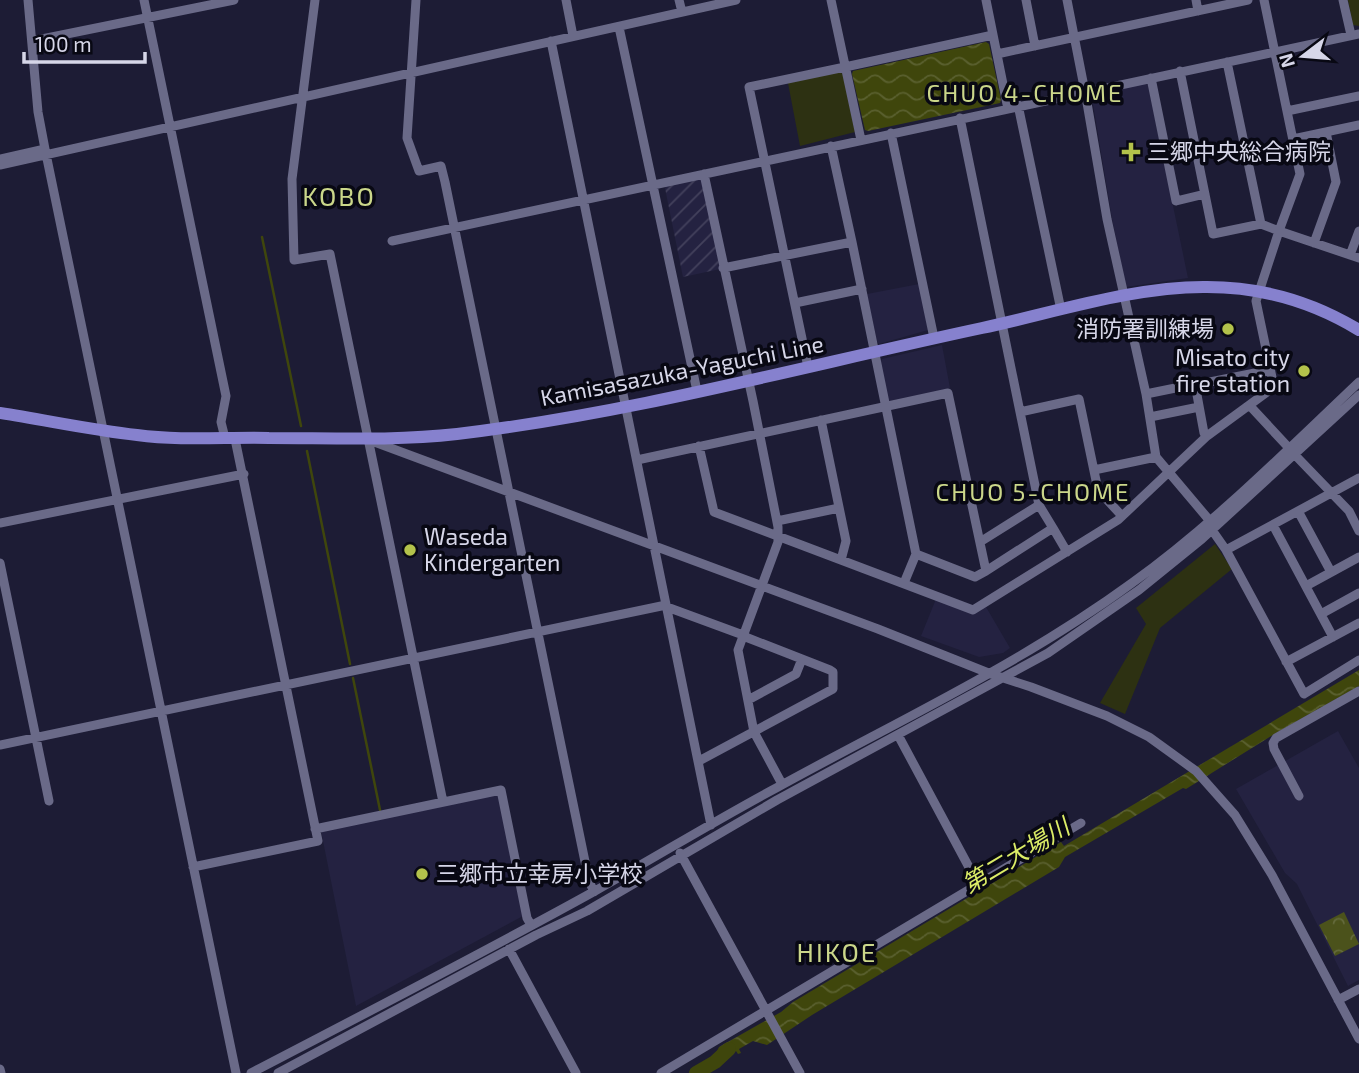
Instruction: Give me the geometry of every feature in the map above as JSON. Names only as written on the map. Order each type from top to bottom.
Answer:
[{"type":"main road","name":"Kamisasazuka-Yaguchi Line","points":[[0,413],[103,430],[183,439],[416,438],[496,429],[625,406],[875,353],[1060,310],[1185,287],[1227,287],[1258,291],[1317,309],[1359,330]]},
{"type":"street","points":[[28,0],[38,113],[236,1073]]},
{"type":"street","points":[[144,0],[226,396],[221,422],[244,474],[251,521],[318,841],[193,867]]},
{"type":"street","points":[[32,41],[234,0]]},
{"type":"street","points":[[315,0],[292,194],[294,260],[330,254],[443,802]]},
{"type":"street","points":[[416,0],[407,129],[410,147],[419,171],[441,166],[589,881],[594,892]]},
{"type":"street","points":[[566,0],[573,36]]},
{"type":"street","points":[[679,0],[682,12]]},
{"type":"street","points":[[0,159],[172,127],[736,0]]},
{"type":"street","points":[[831,0],[861,140]]},
{"type":"street","points":[[986,0],[1008,109]]},
{"type":"street","points":[[1026,0],[1035,46]]},
{"type":"street","points":[[1067,0],[1123,297],[1146,394],[1156,457],[1211,526],[1226,550],[1304,694],[1359,660]]},
{"type":"street","points":[[1196,0],[1198,11]]},
{"type":"street","points":[[997,54],[1248,0]]},
{"type":"street","points":[[699,446],[713,512],[975,610],[1122,516],[1207,436],[1274,387],[1256,301],[1300,174],[1264,0]]},
{"type":"street","points":[[392,240],[1355,34],[1343,0]]},
{"type":"street","points":[[619,27],[697,391]]},
{"type":"street","points":[[808,367],[749,87],[993,35]]},
{"type":"street","points":[[551,41],[711,825]]},
{"type":"street","points":[[1227,62],[1261,224]]},
{"type":"street","points":[[1180,71],[1213,234],[1261,224],[1354,256],[1359,231]]},
{"type":"street","points":[[1151,78],[1176,201],[1205,194]]},
{"type":"street","points":[[1287,111],[1359,96]]},
{"type":"street","points":[[1018,105],[1060,310]]},
{"type":"street","points":[[960,118],[1039,506],[1068,552]]},
{"type":"street","points":[[1293,139],[1359,125]]},
{"type":"street","points":[[1314,243],[1336,182],[1326,132]]},
{"type":"street","points":[[891,133],[934,338]]},
{"type":"street","points":[[831,146],[916,554],[904,583]]},
{"type":"street","points":[[0,165],[46,152]]},
{"type":"street","points":[[704,174],[777,521],[779,537],[738,650],[754,732],[782,784]]},
{"type":"street","points":[[723,268],[852,242]]},
{"type":"street","points":[[795,303],[862,289]]},
{"type":"street","points":[[1146,394],[1270,370]]},
{"type":"street","points":[[278,1073],[509,949],[587,911],[777,800],[1005,677],[1105,614],[1211,526],[1292,451],[1359,382]]},
{"type":"street","points":[[1195,385],[1207,436]]},
{"type":"street","points":[[637,460],[948,393],[986,571]]},
{"type":"street","points":[[1292,451],[1359,396]]},
{"type":"street","points":[[1020,412],[1079,399],[1098,490],[1122,516]]},
{"type":"street","points":[[1250,406],[1349,512],[1359,531]]},
{"type":"street","points":[[1150,417],[1199,407]]},
{"type":"street","points":[[821,420],[846,541],[841,560]]},
{"type":"street","points":[[368,439],[1005,677],[1149,737],[1184,762],[1214,790],[1235,815],[1258,851],[1359,1039]]},
{"type":"street","points":[[1094,470],[1156,457]]},
{"type":"street","points":[[0,523],[244,474]]},
{"type":"street","points":[[1226,550],[1359,478]]},
{"type":"street","points":[[980,542],[1039,506]]},
{"type":"street","points":[[777,521],[839,508]]},
{"type":"street","points":[[1298,511],[1331,572]]},
{"type":"street","points":[[1273,525],[1333,637]]},
{"type":"street","points":[[251,1073],[594,892],[782,784],[991,674],[1073,624],[1211,526]]},
{"type":"street","points":[[916,554],[975,578],[1053,528]]},
{"type":"street","points":[[1306,586],[1359,557]]},
{"type":"street","points":[[0,562],[49,802]]},
{"type":"street","points":[[1321,614],[1359,593]]},
{"type":"street","points":[[0,744],[667,606],[833,672],[833,689],[699,761]]},
{"type":"street","points":[[1286,662],[1359,623]]},
{"type":"street","points":[[748,700],[796,674],[802,659]]},
{"type":"street","points":[[1299,796],[1273,743],[1276,738],[1359,691]]},
{"type":"street","points":[[898,735],[978,884]]},
{"type":"street","points":[[315,829],[501,790],[527,918],[531,925]]},
{"type":"street","points":[[661,1073],[768,1014],[1082,823]]},
{"type":"street","points":[[676,845],[800,1073]]},
{"type":"street","points":[[509,949],[576,1073]]},
{"type":"street","points":[[1338,1000],[1359,989]]},
{"type":"shaded area","points":[[1348,0],[1359,0],[1359,26],[1353,25]]},
{"type":"shaded area","points":[[839,72],[843,74],[855,132],[800,146],[788,83]]},
{"type":"shaded area","name":"三郷中央総合病院","points":[[1145,83],[1148,85],[1188,278],[1126,287],[1092,98],[1094,95]]},
{"type":"shaded area","points":[[699,178],[702,181],[720,269],[683,277],[665,188],[667,185]]},
{"type":"shaded area","points":[[919,284],[928,330],[879,344],[867,294]]},
{"type":"shaded area","points":[[942,345],[950,388],[890,401],[887,399],[880,363],[882,359]]},
{"type":"shaded area","points":[[1215,544],[1232,569],[1160,628],[1125,714],[1100,703],[1146,624],[1136,608]]},
{"type":"shaded area","points":[[936,599],[975,614],[986,607],[1010,648],[1003,653],[979,657],[921,636]]},
{"type":"shaded area","points":[[1338,731],[1359,768],[1359,980],[1348,986],[1297,884],[1285,873],[1236,789]]},
{"type":"shaded area","name":"三郷市立幸房小学校","points":[[498,794],[523,916],[356,1006],[321,831]]},
{"type":"green space","points":[[1344,912],[1359,944],[1335,956],[1319,925]]},
{"type":"water","points":[[986,42],[989,44],[1000,103],[865,130],[853,71]]},
{"type":"water","points":[[1359,670],[1359,686],[1065,857],[1059,867],[812,1015],[767,1045],[753,1041],[739,1049],[741,1053],[736,1051],[718,1061],[714,1057],[719,1047],[781,1012],[793,1002],[1061,842],[1064,846]]},
{"type":"waterway","points":[[262,237],[301,426]]},
{"type":"waterway","points":[[307,451],[350,664]]},
{"type":"waterway","points":[[353,678],[380,810]]},
{"type":"waterway","name":"第二大場川","points":[[696,1073],[715,1062],[729,1049]]},
{"type":"place","name":"三郷中央総合病院","points":[[1131,152]]},
{"type":"place","name":"消防署訓練場","points":[[1228,329]]},
{"type":"place","name":"Misato city fire station","points":[[1304,371]]},
{"type":"place","name":"Waseda Kindergarten","points":[[410,550]]},
{"type":"place","name":"三郷市立幸房小学校","points":[[422,874]]},
{"type":"district","name":"CHUO 4-CHOME","points":[[1025,94]]},
{"type":"district","name":"KOBO","points":[[339,197]]},
{"type":"district","name":"CHUO 5-CHOME","points":[[1033,493]]},
{"type":"district","name":"HIKOE","points":[[837,953]]}]
